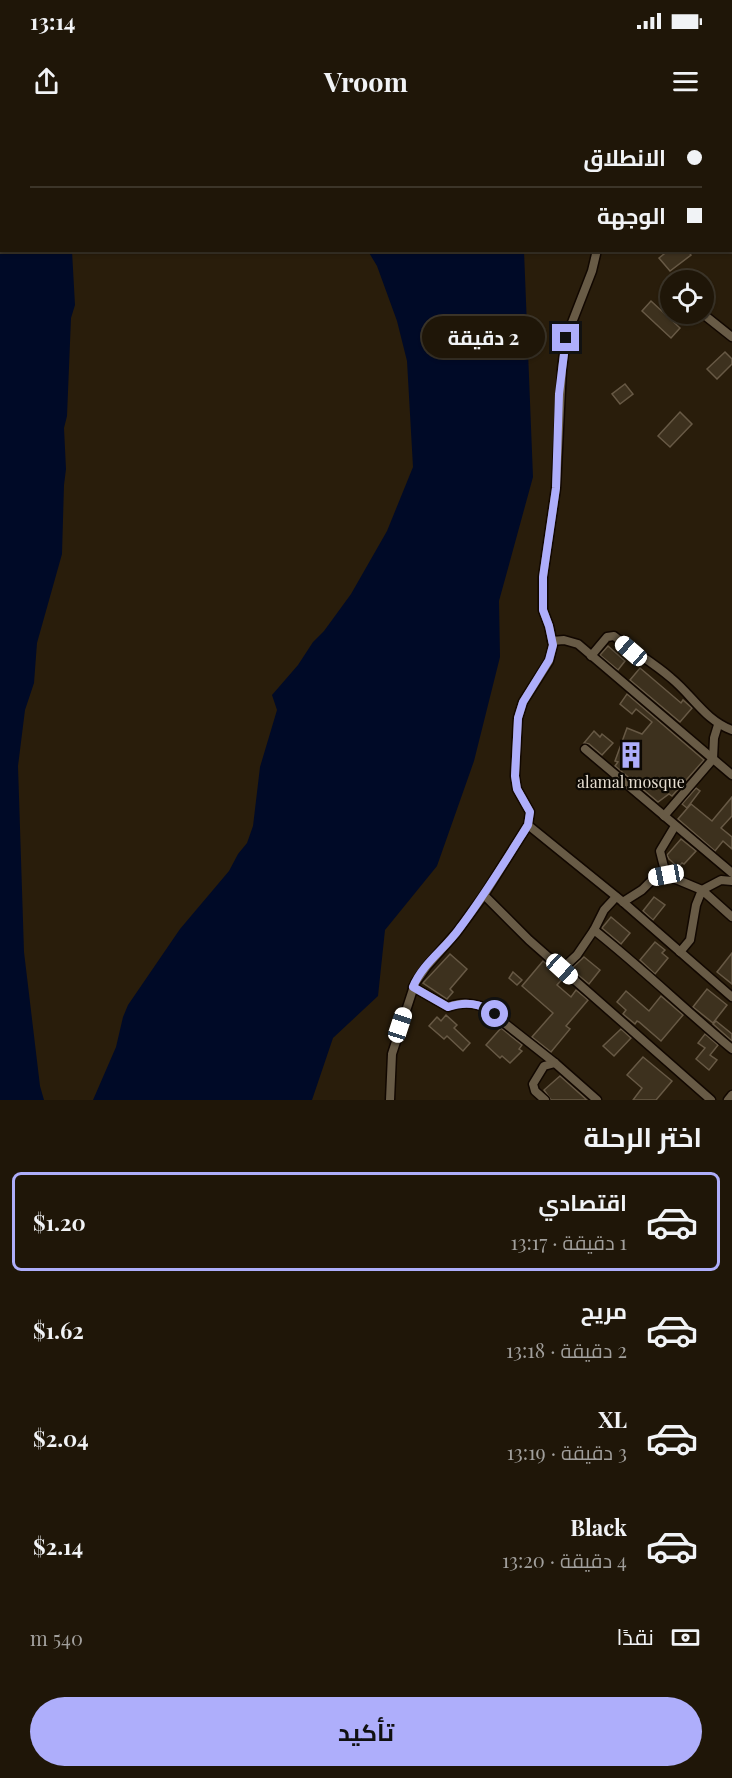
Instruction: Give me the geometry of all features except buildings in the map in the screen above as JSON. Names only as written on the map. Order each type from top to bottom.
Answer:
[{"type":"street","points":[[390,1100],[392,1054],[413,987],[484,895],[528,825],[530,812],[517,789],[515,776],[518,718],[523,702],[549,660],[552,641],[543,610],[543,577],[556,488],[562,369],[566,338],[592,271],[597,252]]},
{"type":"street","points":[[714,323],[732,338]]},
{"type":"street","points":[[591,656],[607,637],[614,636],[631,651],[675,680],[718,725],[731,728]]},
{"type":"street","points":[[552,641],[564,640],[578,644],[732,775]]},
{"type":"street","points":[[664,816],[713,759],[714,738],[718,725]]},
{"type":"street","points":[[585,749],[732,873]]},
{"type":"street","points":[[528,825],[620,900],[732,997]]},
{"type":"street","points":[[666,875],[660,851],[675,826]]},
{"type":"street","points":[[562,969],[577,955],[604,910],[642,890],[654,878],[666,875],[702,890],[732,917]]},
{"type":"street","points":[[680,952],[690,940],[696,905],[702,890],[721,880],[732,881]]},
{"type":"street","points":[[484,895],[529,940],[711,1100]]},
{"type":"street","points":[[594,930],[625,954],[677,1003],[732,1049]]},
{"type":"street","points":[[413,987],[448,1007],[459,1003],[472,1003],[484,1007],[555,1063],[597,1100]]},
{"type":"street","points":[[545,1100],[535,1091],[533,1084],[544,1066],[555,1063]]},
{"type":"street","points":[[728,1100],[732,1095]]},
{"type":"water","points":[[0,252],[72,252],[75,305],[71,318],[67,416],[64,428],[66,469],[62,554],[37,643],[34,683],[25,710],[18,766],[24,952],[40,1086],[44,1100],[0,1100]]},
{"type":"water","points":[[369,252],[524,252],[533,477],[499,601],[500,657],[474,761],[437,866],[385,930],[378,996],[333,1038],[312,1100],[93,1100],[116,1047],[128,1005],[180,929],[229,871],[247,843],[253,826],[260,767],[277,710],[272,695],[298,665],[351,594],[387,531],[413,467],[407,361],[397,321],[377,266]]},
{"type":"place","name":"alamal mosque","points":[[631,755]]},
{"type":"route","points":[[495,1014],[472,1003],[459,1003],[448,1007],[413,987],[484,895],[528,825],[530,812],[517,789],[515,776],[518,718],[523,702],[549,660],[553,645],[543,610],[543,577],[556,488],[559,394],[566,338]]}]
